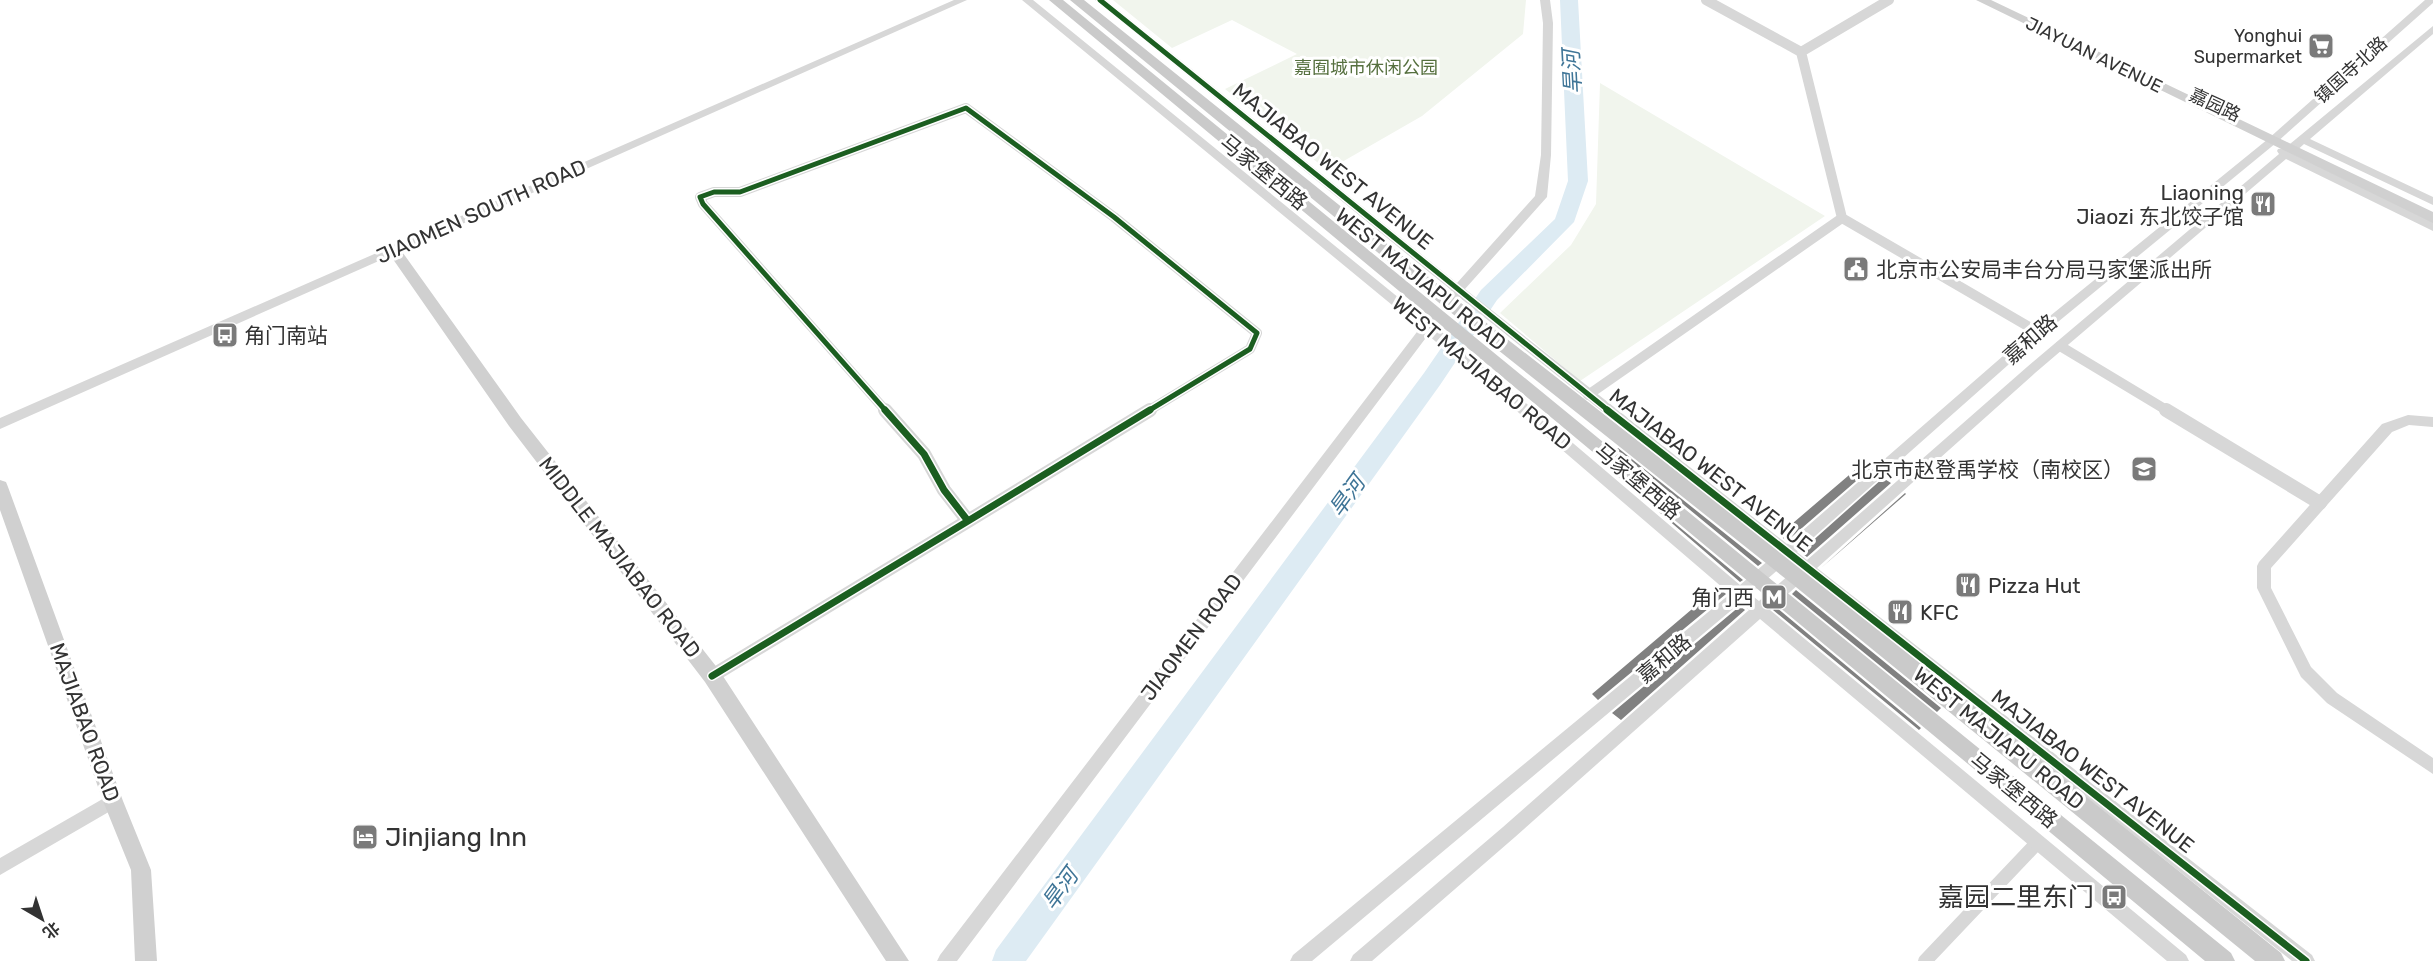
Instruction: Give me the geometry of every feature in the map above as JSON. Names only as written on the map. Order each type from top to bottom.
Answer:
[{"type":"main road","name":"马家堡西路","points":[[1055,0],[1437,324],[1486,343],[1756,579],[2223,961]]},
{"type":"main road","name":"WEST MAJIAPU ROAD","points":[[1076,0],[1452,304],[1486,343],[1804,572],[2273,961]]},
{"type":"main road","name":"JIAYUAN AVENUE","points":[[1982,0],[2275,138]]},
{"type":"main road","name":"嘉园路","points":[[1998,0],[2275,138]]},
{"type":"main road","points":[[2275,138],[2433,209]]},
{"type":"main road","points":[[2295,147],[2433,218]]},
{"type":"main road","name":"MIDDLE MAJIABAO ROAD","points":[[393,249],[515,422],[712,676],[898,961]]},
{"type":"main road","name":"MAJIABAO ROAD","points":[[0,487],[113,801],[141,870],[146,961]]},
{"type":"street","name":"JIAOMEN SOUTH ROAD","points":[[0,424],[962,0]]},
{"type":"street","name":"WEST MAJIABAO ROAD","points":[[1027,0],[1437,324]]},
{"type":"street","name":"MAJIABAO WEST AVENUE","points":[[1100,0],[1461,290],[1486,343],[1588,395],[1782,556]]},
{"type":"street","points":[[1452,304],[1461,290],[1541,197],[1546,155],[1548,23],[1545,0]]},
{"type":"street","points":[[1706,0],[1801,52],[1842,218],[2038,332]]},
{"type":"street","points":[[1801,52],[1889,0]]},
{"type":"street","name":"镇国寺北路","points":[[2275,138],[2427,1]]},
{"type":"street","name":"镇国寺北路","points":[[2295,147],[2433,29]]},
{"type":"street","points":[[712,676],[968,521],[1250,349],[1257,333],[1176,264],[966,108],[740,192],[714,192],[700,197],[924,454],[944,490],[968,521]]},
{"type":"street","name":"嘉和路","points":[[1299,961],[1740,594],[2038,332],[2275,138]]},
{"type":"street","points":[[2295,147],[2433,201]]},
{"type":"street","points":[[2295,147],[2433,226]]},
{"type":"street","name":"嘉和路","points":[[1359,961],[1509,832],[2060,346],[2295,147]]},
{"type":"street","points":[[1588,395],[1842,218]]},
{"type":"street","name":"JIAOMEN ROAD","points":[[946,961],[1355,419],[1437,324]]},
{"type":"street","name":"WEST MAJIABAO ROAD","points":[[1486,343],[1740,594],[2180,961]]},
{"type":"street","points":[[2060,346],[2320,503]]},
{"type":"street","points":[[2433,422],[2408,420],[2387,428],[2264,566],[2264,588],[2306,672],[2332,698],[2433,767]]},
{"type":"street","name":"MAJIABAO WEST AVENUE","points":[[1804,572],[2306,961]]},
{"type":"street","points":[[0,867],[113,801]]},
{"type":"street","points":[[1925,961],[2037,843]]},
{"type":"green space","name":"嘉囿城市休闲公园","points":[[1113,0],[1526,0],[1523,34],[1422,116],[1335,166],[1322,166],[1225,89],[1297,54],[1232,20],[1172,48]]},
{"type":"green space","points":[[1600,83],[1825,216],[1580,381],[1500,313],[1571,245],[1596,204]]},
{"type":"building","points":[[1618,448],[1762,563],[1758,566],[1616,449]]},
{"type":"building","points":[[1600,461],[1743,580],[1740,582]]},
{"type":"building","points":[[1862,464],[1870,469],[1787,541],[1779,535]]},
{"type":"building","points":[[1883,478],[1891,483],[1807,557],[1800,552]]},
{"type":"building","points":[[1905,493],[1906,494],[1821,568]]},
{"type":"building","points":[[1718,587],[1726,594],[1598,700],[1592,694]]},
{"type":"building","points":[[1796,590],[1941,708],[1937,712],[1792,594]]},
{"type":"building","points":[[1740,606],[1745,610],[1621,720],[1612,713]]},
{"type":"building","points":[[1776,607],[1921,728],[1919,730],[1773,610]]},
{"type":"waterway","name":"旱河","points":[[1007,961],[1432,379],[1489,295],[1564,222],[1578,181],[1569,0]]},
{"type":"cycle path","points":[[1100,0],[1588,395],[2306,961]]},
{"type":"cycle path","points":[[712,676],[1049,472],[1250,349],[1257,333],[1114,217],[966,108],[740,192],[714,192],[700,197],[703,204],[924,454],[944,490],[968,521]]},
{"type":"place","name":"Yonghui Supermarket","points":[[2321,46]]},
{"type":"place","name":"Liaoning Jiaozi 东北饺子馆","points":[[2263,204]]},
{"type":"place","name":"北京市公安局丰台分局马家堡派出所","points":[[1856,269]]},
{"type":"place","name":"角门南站","points":[[225,335]]},
{"type":"place","name":"北京市赵登禹学校（南校区）","points":[[2144,469]]},
{"type":"place","name":"Pizza Hut","points":[[1968,585]]},
{"type":"place","name":"角门西","points":[[1774,597]]},
{"type":"place","name":"KFC","points":[[1900,612]]},
{"type":"place","name":"Jinjiang Inn","points":[[365,837]]},
{"type":"place","name":"嘉园二里东门","points":[[2114,897]]}]
